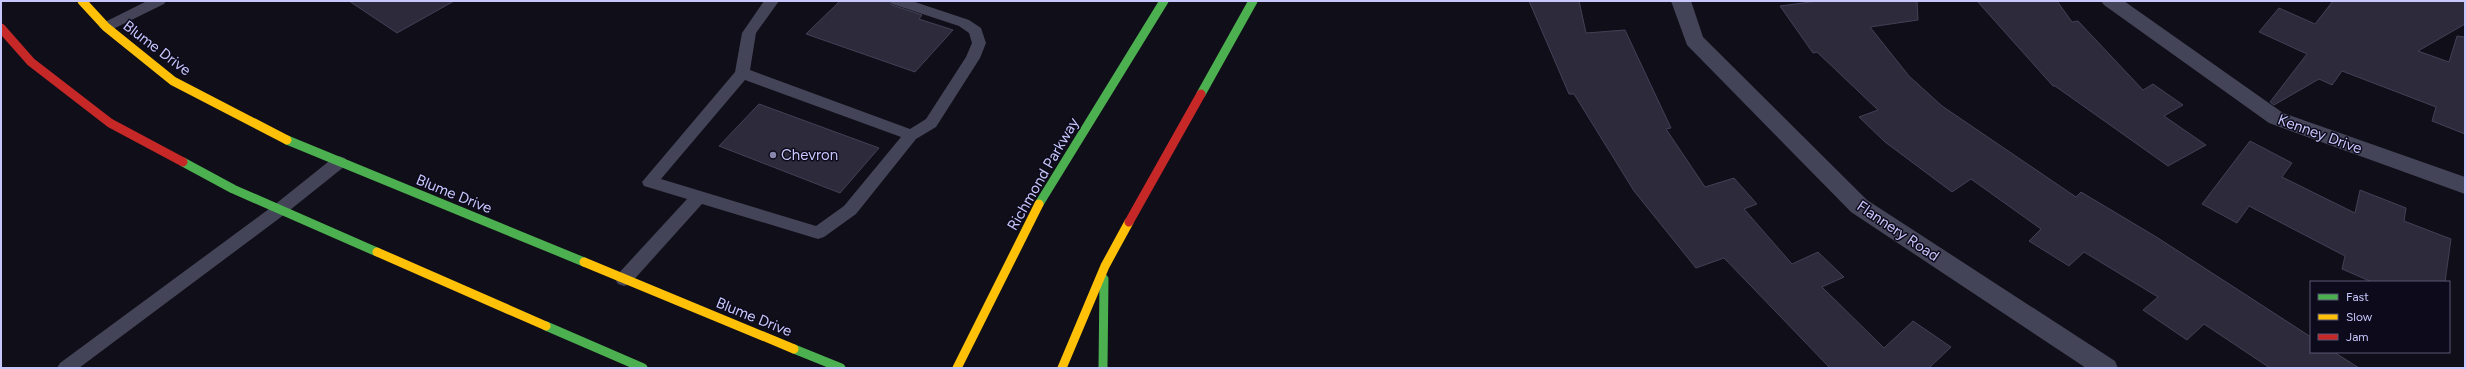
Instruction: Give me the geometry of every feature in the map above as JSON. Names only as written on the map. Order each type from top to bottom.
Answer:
[{"type":"main road","name":"Blume Drive","points":[[82,1],[106,27],[173,81],[296,144],[841,368]]},
{"type":"main road","name":"Richmond Parkway","points":[[957,368],[1034,213],[1164,1]]},
{"type":"main road","points":[[1062,368],[1105,266],[1253,1]]},
{"type":"main road","points":[[1,28],[31,62],[110,123],[233,189],[643,368]]},
{"type":"main road","points":[[1103,368],[1105,266]]},
{"type":"street","name":"Flannery Road","points":[[1681,1],[1694,40],[1858,206],[2106,368]]},
{"type":"street","name":"Kenney Drive","points":[[2111,1],[2276,118],[2465,186]]},
{"type":"lane","points":[[106,27],[159,1]]},
{"type":"lane","points":[[772,1],[753,21],[743,50],[742,73],[650,182],[818,233],[850,210],[911,135],[932,123],[973,58],[979,43],[976,31],[964,23],[897,1]]},
{"type":"lane","points":[[742,73],[911,135]]},
{"type":"lane","points":[[66,368],[280,210],[339,162]]},
{"type":"lane","points":[[624,279],[699,196]]},
{"type":"building","points":[[349,1],[454,1],[397,33]]},
{"type":"building","points":[[840,1],[889,1],[892,5],[922,15],[919,19],[953,30],[915,72],[806,34]]},
{"type":"building","points":[[1529,1],[1579,1],[1586,33],[1625,30],[1671,128],[1666,129],[1705,187],[1734,178],[1757,204],[1744,209],[1792,264],[1818,252],[1844,277],[1822,287],[1884,348],[1913,321],[1951,347],[1929,368],[1830,368],[1724,258],[1696,268],[1634,191],[1574,94],[1569,94]]},
{"type":"building","points":[[1818,1],[1917,1],[1918,20],[1870,27],[1909,76],[1942,106],[2076,197],[2081,192],[2158,238],[2310,336],[2310,353],[2336,353],[2359,368],[2270,368],[2204,324],[2187,340],[2143,310],[2158,297],[2084,252],[2069,266],[2029,241],[2041,229],[1971,179],[1952,192],[1885,142],[1859,117],[1878,110],[1817,52],[1813,53],[1780,6]]},
{"type":"building","points":[[1977,1],[2057,1],[2072,22],[2078,21],[2143,90],[2153,84],[2183,105],[2164,116],[2206,145],[2168,166],[2053,86]]},
{"type":"building","points":[[2333,1],[2465,1],[2465,24],[2418,51],[2449,62],[2457,36],[2465,37],[2465,134],[2432,121],[2436,107],[2342,71],[2332,85],[2319,79],[2274,105],[2270,102],[2307,54],[2259,32],[2279,8],[2315,24]]},
{"type":"building","points":[[759,104],[879,148],[840,193],[719,146]]},
{"type":"building","points":[[2250,141],[2292,163],[2282,177],[2355,213],[2360,190],[2406,208],[2404,221],[2451,239],[2445,281],[2370,281],[2342,269],[2345,256],[2249,206],[2237,223],[2202,204]]},
{"type":"traffic: fast","points":[[1039,204],[1164,1]]},
{"type":"traffic: fast","points":[[1201,94],[1253,1]]},
{"type":"traffic: fast","points":[[287,140],[584,262]]},
{"type":"traffic: fast","points":[[183,162],[233,189],[377,252]]},
{"type":"traffic: fast","points":[[1103,368],[1104,279]]},
{"type":"traffic: fast","points":[[546,326],[643,368]]},
{"type":"traffic: fast","points":[[794,349],[841,368]]},
{"type":"traffic: slow","points":[[82,1],[106,27],[173,81],[287,140]]},
{"type":"traffic: slow","points":[[957,368],[1039,204]]},
{"type":"traffic: slow","points":[[1062,368],[1105,266],[1129,222]]},
{"type":"traffic: slow","points":[[377,252],[546,326]]},
{"type":"traffic: slow","points":[[584,262],[794,349]]},
{"type":"traffic: jam","points":[[1,28],[31,62],[110,123],[183,162]]},
{"type":"traffic: jam","points":[[1129,222],[1201,94]]},
{"type":"place","name":"Chevron","points":[[773,155]]}]
